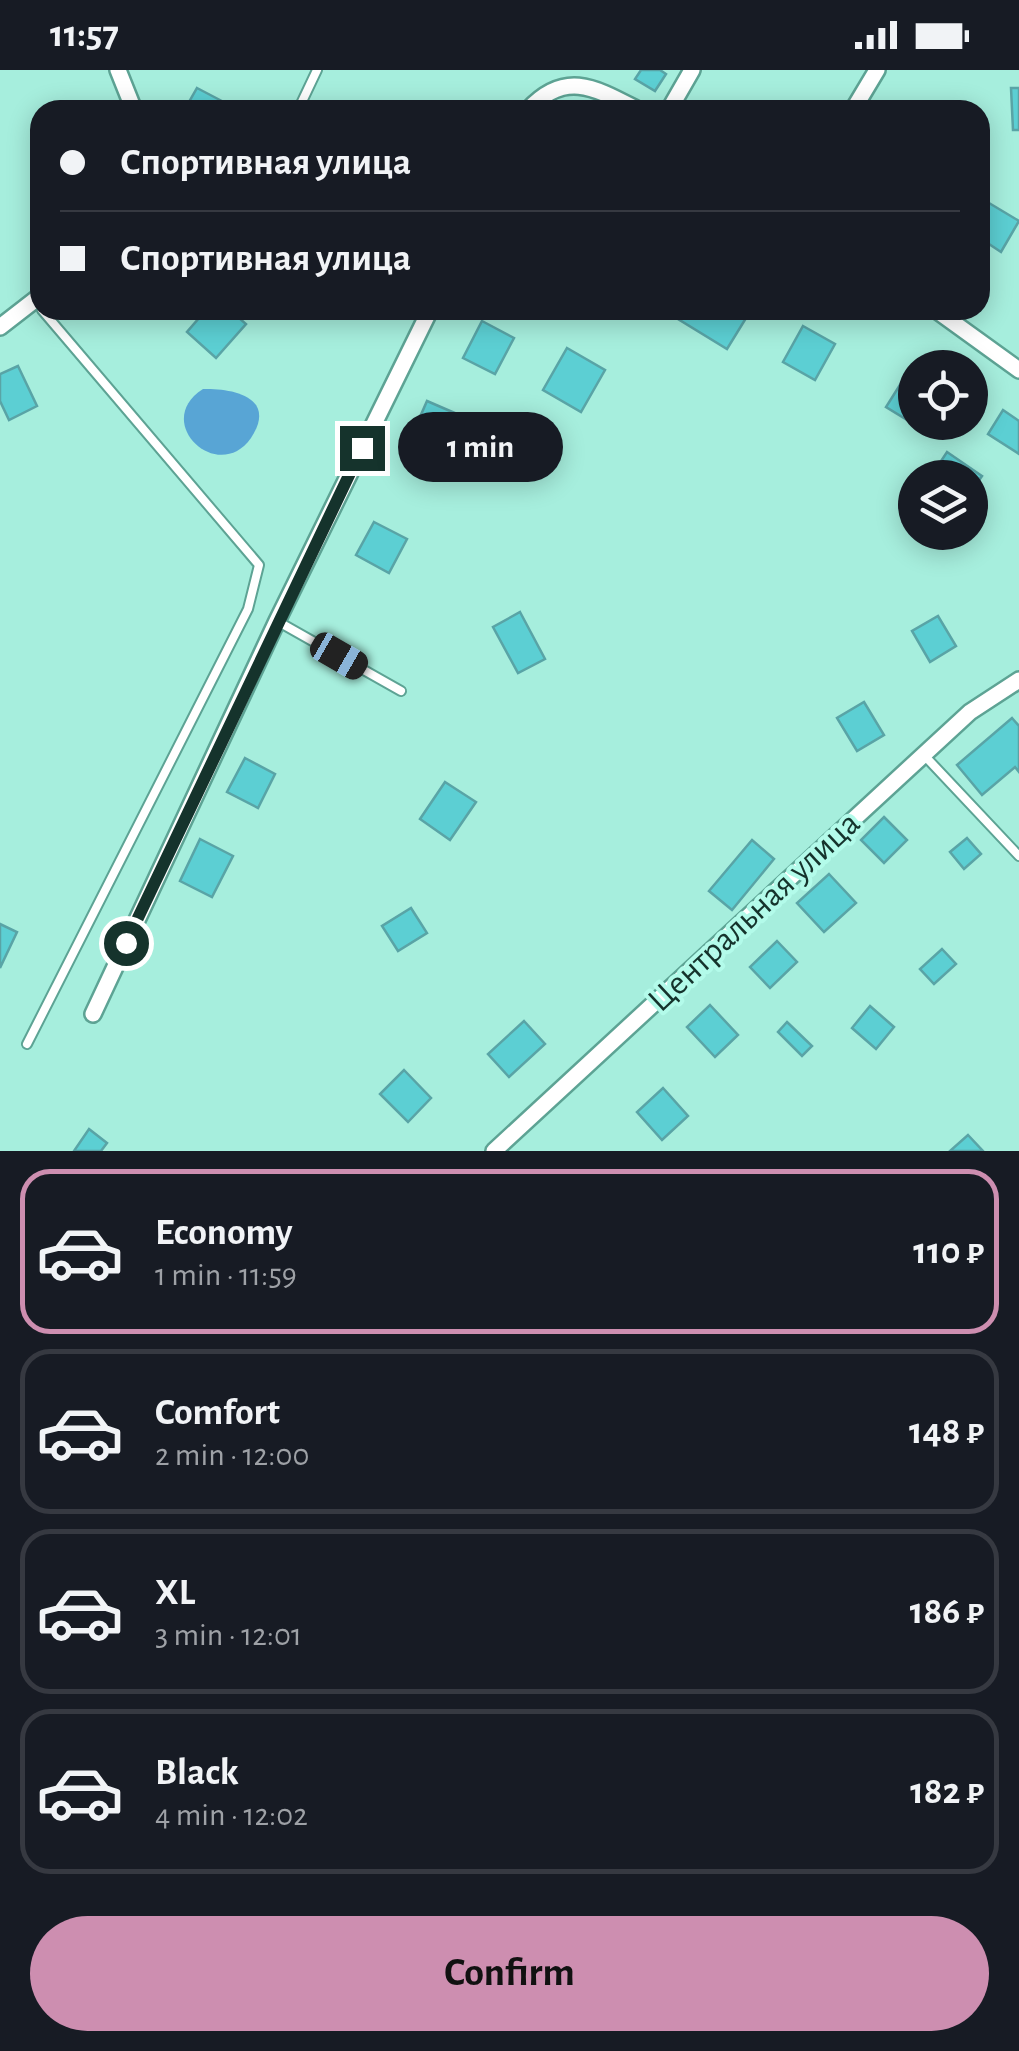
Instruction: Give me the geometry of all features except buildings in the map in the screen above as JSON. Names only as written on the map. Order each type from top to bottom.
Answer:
[{"type":"street","points":[[118,70],[130,100]]},
{"type":"street","points":[[674,100],[692,70]]},
{"type":"street","points":[[860,100],[877,70]]},
{"type":"street","points":[[536,100],[556,82],[570,81],[590,85],[619,100]]},
{"type":"street","points":[[0,327],[30,309]]},
{"type":"street","points":[[92,1014],[277,621],[425,320]]},
{"type":"street","points":[[950,320],[1019,370]]},
{"type":"street","name":"Центральная улица","points":[[494,1151],[970,712],[1019,680]]},
{"type":"lane","points":[[303,100],[317,70]]},
{"type":"lane","points":[[27,1044],[248,609],[260,565],[53,320]]},
{"type":"lane","points":[[277,621],[400,691]]},
{"type":"lane","points":[[924,754],[1019,856]]},
{"type":"water","points":[[203,389],[238,393],[255,404],[258,424],[251,438],[237,451],[222,455],[208,452],[195,444],[187,431],[184,417],[189,403]]},
{"type":"route","points":[[126,943],[362,448]]}]
